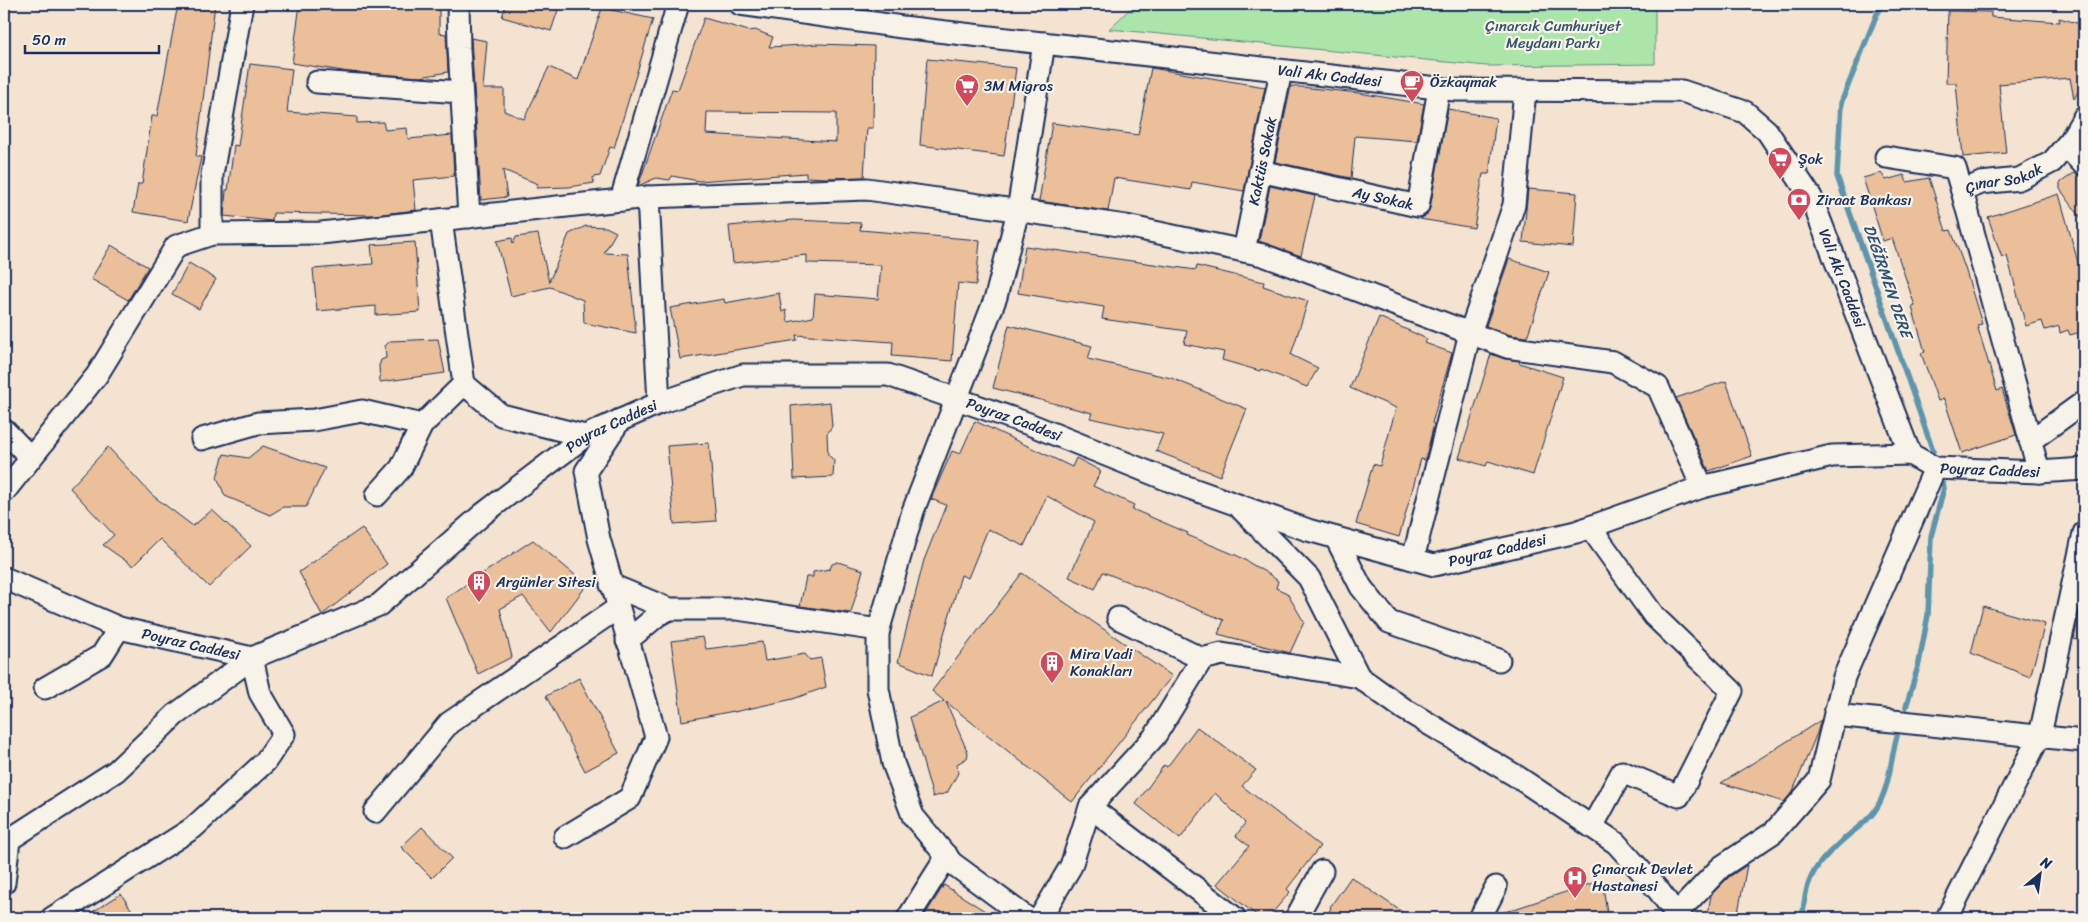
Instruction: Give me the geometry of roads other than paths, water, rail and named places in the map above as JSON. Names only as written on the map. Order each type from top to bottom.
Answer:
[{"type":"street","points":[[212,234],[212,175],[242,4]]},
{"type":"street","points":[[458,4],[461,92],[469,217]]},
{"type":"street","points":[[621,200],[678,4]]},
{"type":"street","name":"Vali Akı Caddesi","points":[[740,4],[902,27],[1438,89],[1682,91],[1745,112],[1767,131],[1811,197],[1910,454]]},
{"type":"street","points":[[1027,918],[952,863],[913,816],[893,763],[878,688],[879,630],[913,510],[996,297],[1018,211],[1044,44]]},
{"type":"street","name":"Kaktüs Sokak","points":[[1244,251],[1281,71]]},
{"type":"street","points":[[317,82],[461,92]]},
{"type":"street","name":"Ay Sokak","points":[[1260,171],[1418,206],[1438,89]]},
{"type":"street","points":[[1413,559],[1470,333],[1514,205],[1525,90]]},
{"type":"street","name":"Çınar Sokak","points":[[1886,156],[1954,168],[1962,191],[1981,183],[2020,179],[2052,162],[2066,146],[2084,117]]},
{"type":"street","points":[[2066,146],[2084,165]]},
{"type":"street","points":[[4,492],[97,375],[176,246],[212,234],[321,233],[648,197],[867,189],[1126,226],[1263,255],[1507,347],[1613,362],[1658,388],[1702,487]]},
{"type":"street","points":[[1962,191],[2039,472]]},
{"type":"street","points":[[648,197],[659,403]]},
{"type":"street","points":[[441,220],[464,384],[501,415],[585,436]]},
{"type":"street","name":"Poyraz Caddesi","points":[[4,578],[119,628],[252,658],[379,605],[483,514],[585,436],[659,403],[744,375],[888,375],[1029,424],[1173,482],[1308,530],[1434,565],[1576,532],[1702,487],[1832,456],[1910,454],[1935,468],[2039,472],[2084,469]]},
{"type":"street","points":[[377,495],[401,468],[422,426],[464,384]]},
{"type":"street","points":[[2030,441],[2084,402]]},
{"type":"street","points":[[202,439],[258,423],[314,420],[362,411],[422,426]]},
{"type":"street","points":[[565,837],[630,798],[656,738],[598,539],[586,471],[620,420]]},
{"type":"street","points":[[4,430],[30,457]]},
{"type":"street","points":[[1118,618],[1202,658],[1222,654],[1359,677],[1404,709],[1516,776],[1616,843],[1659,891],[1677,916],[1721,867],[1774,832],[1819,780],[1844,677],[1935,468]]},
{"type":"street","points":[[1235,504],[1309,578],[1359,677]]},
{"type":"street","points":[[1590,527],[1654,616],[1732,691],[1679,796],[1622,772],[1592,827]]},
{"type":"street","points":[[1947,918],[2040,735],[2084,533]]},
{"type":"street","points":[[1336,538],[1361,587],[1389,622],[1499,660]]},
{"type":"street","points":[[611,585],[670,608],[737,609],[879,630]]},
{"type":"street","points":[[375,812],[449,723],[618,608]]},
{"type":"street","points":[[627,641],[658,615],[670,608]]},
{"type":"street","points":[[45,688],[102,655],[119,628]]},
{"type":"street","points":[[4,883],[5,841],[116,771],[175,715],[252,658],[260,693],[284,734],[265,762],[193,828],[52,918]]},
{"type":"street","points":[[1040,918],[1071,866],[1090,807],[1155,736],[1202,658]]},
{"type":"street","points":[[1835,715],[2084,741]]},
{"type":"street","points":[[1090,807],[1235,918]]},
{"type":"street","points":[[908,918],[946,856]]},
{"type":"street","points":[[1296,918],[1322,871]]},
{"type":"street","points":[[1480,918],[1496,887]]},
{"type":"waterway","name":"DEĞİRMEN DERE","points":[[1881,4],[1841,103],[1837,176],[1933,451]]},
{"type":"waterway","name":"DEĞİRMEN DERE","points":[[1906,707],[1919,663],[1928,615],[1931,536],[1944,488],[1943,484]]},
{"type":"waterway","name":"DEĞİRMEN DERE","points":[[1803,918],[1806,890],[1815,869],[1830,852],[1869,818],[1879,803],[1886,785],[1897,736]]},
{"type":"place","name":"Özkaymak","points":[[1412,103]]},
{"type":"place","name":"3M Migros","points":[[967,107]]},
{"type":"place","name":"Şok","points":[[1780,180]]},
{"type":"place","name":"Ziraat Bankası","points":[[1799,221]]},
{"type":"place","name":"Argünler Sitesi","points":[[479,603]]},
{"type":"place","name":"Mira Vadi Konakları","points":[[1052,684]]},
{"type":"place","name":"Çınarcık Devlet Hastanesi","points":[[1575,899]]},
{"type":"park label","name":"Çınarcık Cumhuriyet Meydanı Parkı","points":[[1553,34]]}]
